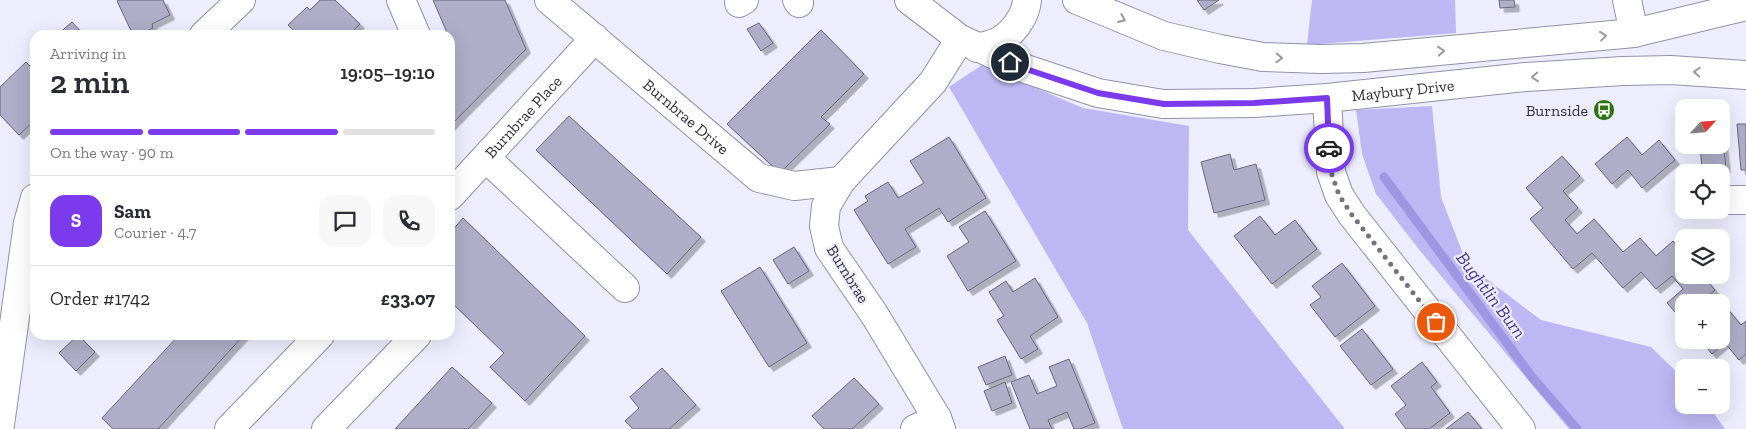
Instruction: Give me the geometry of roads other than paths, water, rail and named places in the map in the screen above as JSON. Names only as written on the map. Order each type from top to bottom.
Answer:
[{"type":"street","points":[[400,0],[414,30]]},
{"type":"street","name":"Burnbrae Drive","points":[[549,0],[759,178],[794,186],[841,181]]},
{"type":"street","name":"Maybury Drive","points":[[909,0],[1026,69],[1098,93],[1164,104],[1254,103],[1327,98],[1526,77],[1623,71],[1671,70],[1746,75]]},
{"type":"street","points":[[954,28],[1001,40],[1018,25],[1026,8],[1027,0]]},
{"type":"street","points":[[1077,0],[1164,36],[1263,57],[1321,59],[1364,58],[1634,33],[1746,6]]},
{"type":"street","points":[[1627,0],[1634,33]]},
{"type":"street","points":[[209,30],[233,3]]},
{"type":"street","name":"Burnbrae","points":[[931,425],[874,314],[829,248],[824,226],[826,206],[841,181],[933,82],[954,28]]},
{"type":"street","name":"Burnbrae Place","points":[[455,191],[594,38]]},
{"type":"street","points":[[1327,98],[1331,172],[1339,195],[1352,215],[1521,429]]},
{"type":"street","points":[[486,158],[625,288]]},
{"type":"street","points":[[0,425],[30,216]]},
{"type":"street","points":[[228,429],[315,340]]},
{"type":"street","points":[[326,429],[412,340]]},
{"type":"waterway","name":"Bughtlin Burn","points":[[1384,177],[1532,377],[1577,429]]},
{"type":"place","name":"Burnside","points":[[1604,110]]}]
